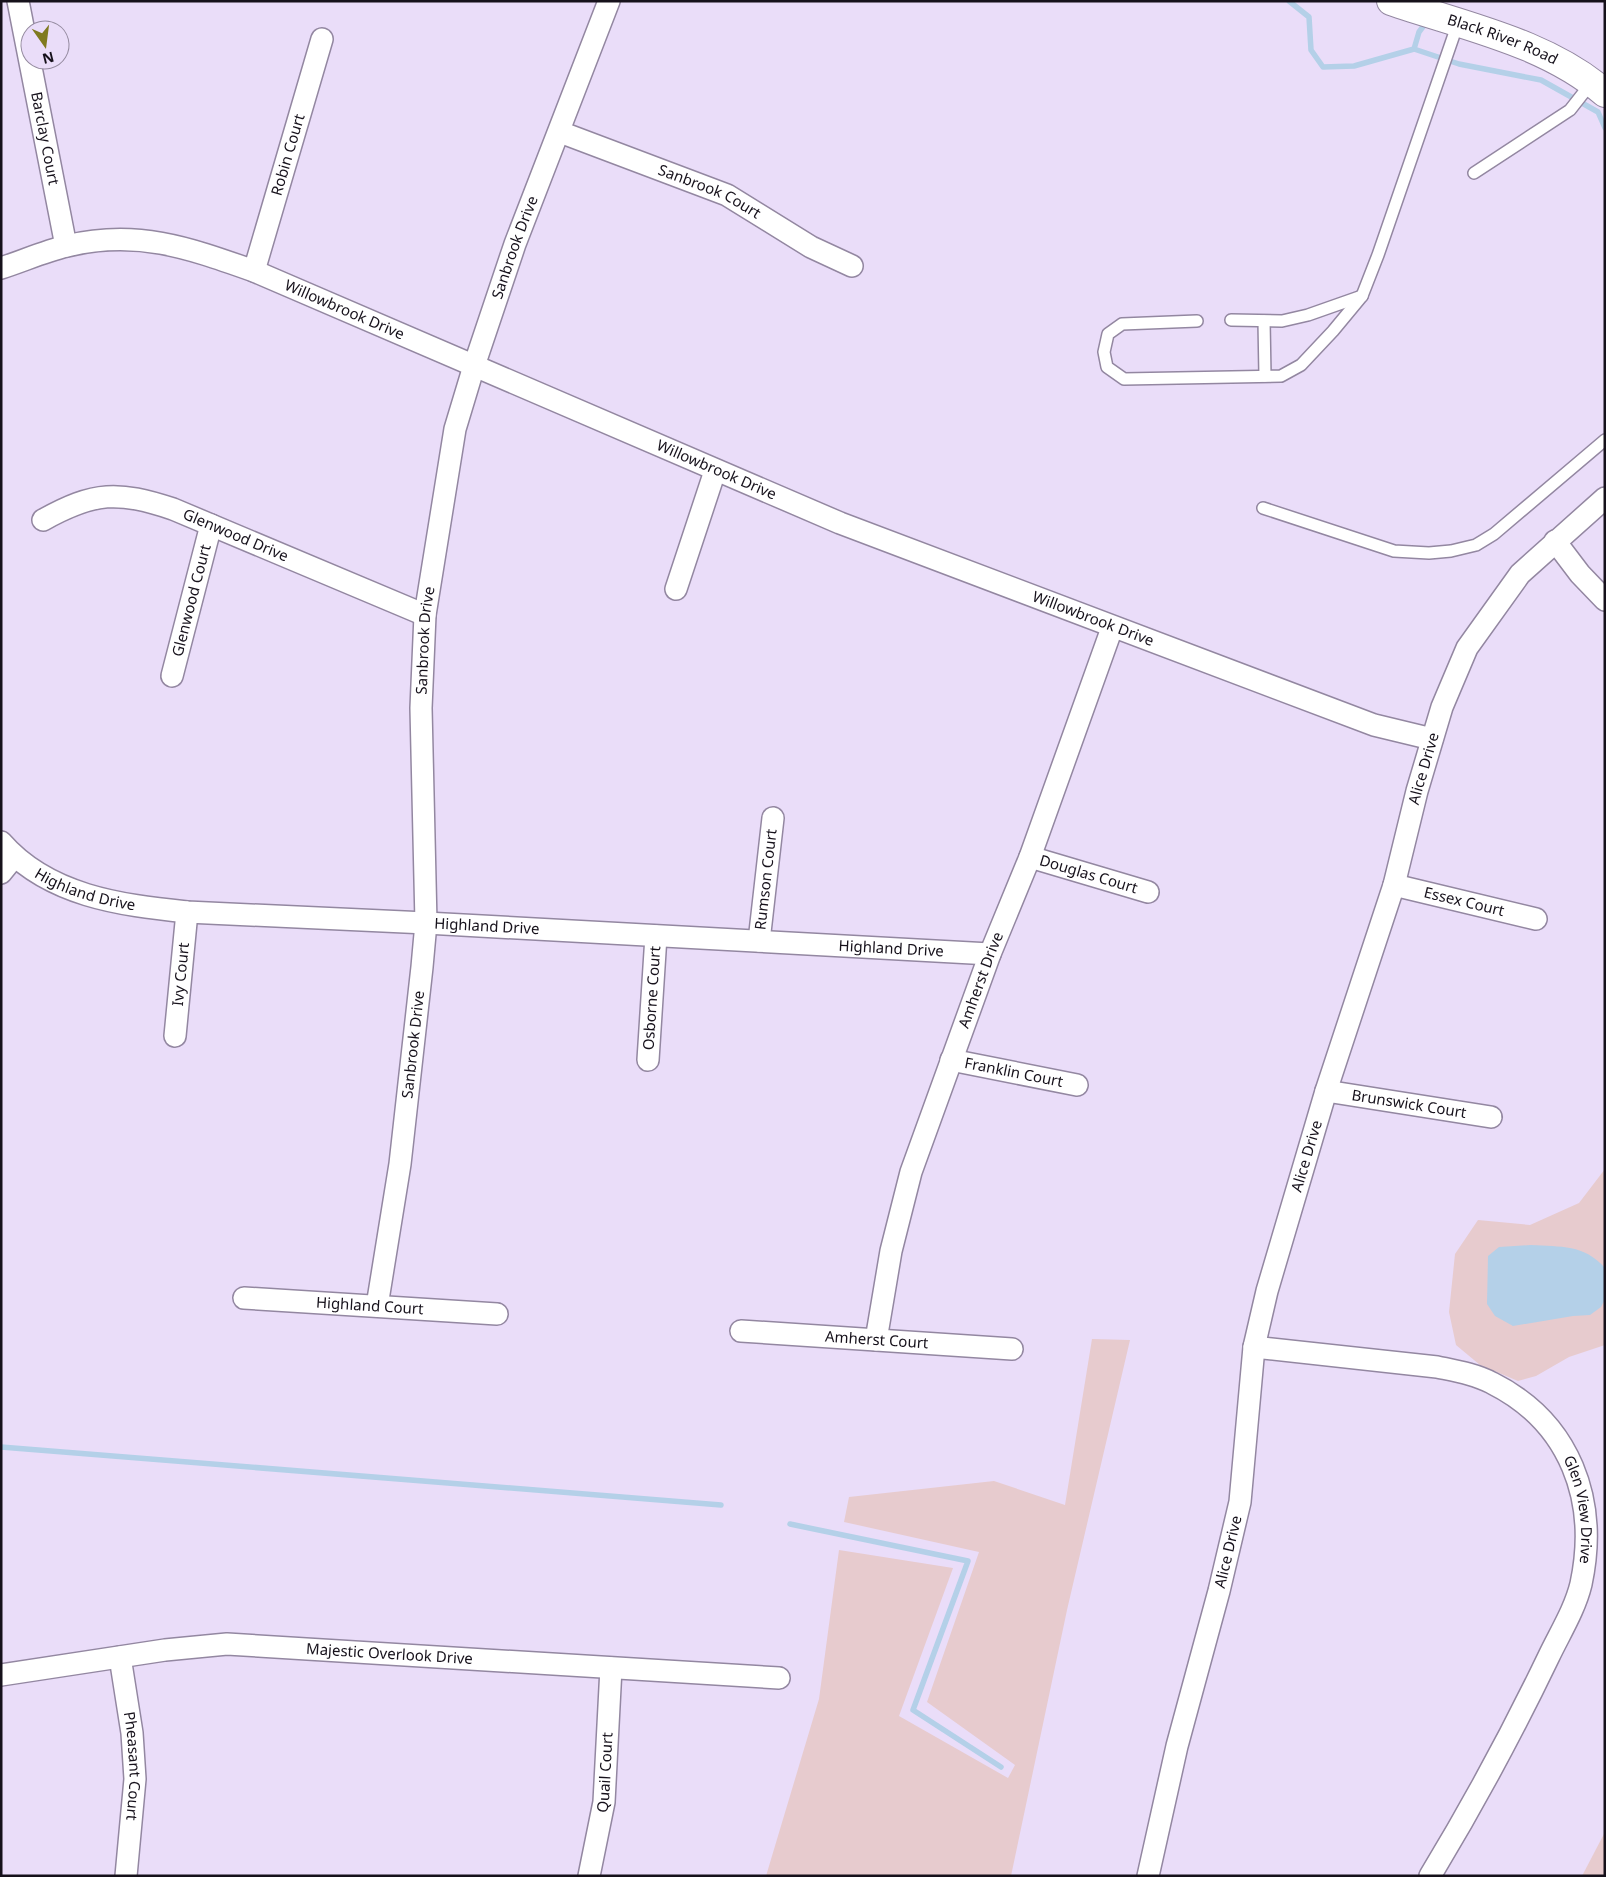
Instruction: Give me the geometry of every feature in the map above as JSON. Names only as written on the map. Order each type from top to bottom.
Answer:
[{"type":"street","name":"Barclay Court","points":[[18,1],[66,246]]},
{"type":"street","name":"Sanbrook Drive","points":[[377,1306],[401,1154],[426,923],[421,708],[425,614],[455,429],[515,244],[560,132],[609,1]]},
{"type":"street","name":"Black River Road","points":[[1425,13],[1509,41],[1546,57],[1592,91]]},
{"type":"street","name":"Robin Court","points":[[254,271],[322,39]]},
{"type":"street","name":"Sanbrook Court","points":[[560,132],[727,195],[811,247],[852,266]]},
{"type":"street","name":"Willowbrook Drive","points":[[1,268],[66,246],[110,240],[158,241],[205,254],[254,271],[840,523],[1112,628],[1374,725],[1432,739]]},
{"type":"street","points":[[676,589],[715,470]]},
{"type":"street","name":"Glenwood Drive","points":[[43,520],[65,507],[94,498],[112,496],[136,497],[173,509],[425,614]]},
{"type":"street","name":"Alice Drive","points":[[1148,1876],[1177,1746],[1219,1591],[1240,1502],[1254,1348],[1267,1291],[1326,1091],[1394,885],[1442,707],[1467,648],[1520,574],[1605,498]]},
{"type":"street","name":"Glenwood Court","points":[[172,676],[211,525]]},
{"type":"street","points":[[1555,541],[1580,574],[1605,600]]},
{"type":"street","name":"Amherst Drive","points":[[876,1340],[898,1219],[911,1172],[990,954],[1030,856],[1112,628]]},
{"type":"street","name":"Rumson Court","points":[[759,941],[773,818]]},
{"type":"street","name":"Douglas Court","points":[[1030,856],[1148,892]]},
{"type":"street","name":"Highland Drive","points":[[6,857],[56,882],[97,899],[121,904],[187,912],[990,954]]},
{"type":"street","name":"Essex Court","points":[[1394,885],[1536,919]]},
{"type":"street","name":"Ivy Court","points":[[175,1036],[187,912]]},
{"type":"street","name":"Osborne Court","points":[[648,1060],[656,936]]},
{"type":"street","name":"Franklin Court","points":[[951,1060],[1077,1085]]},
{"type":"street","name":"Brunswick Court","points":[[1326,1091],[1490,1117]]},
{"type":"street","name":"Highland Court","points":[[244,1298],[497,1314]]},
{"type":"street","name":"Amherst Court","points":[[741,1331],[1012,1350]]},
{"type":"street","name":"Glen View Drive","points":[[1254,1348],[1437,1367],[1461,1372],[1491,1382],[1528,1406],[1551,1429],[1578,1480],[1587,1525],[1588,1541],[1580,1585],[1533,1690],[1460,1825],[1430,1876]]},
{"type":"street","name":"Majestic Overlook Drive","points":[[1,1675],[120,1657],[228,1644],[779,1678]]},
{"type":"street","name":"Pheasant Court","points":[[120,1657],[132,1734],[135,1779],[126,1876]]},
{"type":"street","name":"Quail Court","points":[[589,1876],[604,1802],[611,1668]]},
{"type":"lane","points":[[1197,321],[1122,324],[1108,334],[1104,352],[1107,367],[1124,379],[1281,376],[1301,365],[1362,296],[1448,50],[1425,13]]},
{"type":"lane","points":[[1474,173],[1570,110],[1592,91]]},
{"type":"lane","points":[[1231,320],[1282,321],[1300,317],[1362,296]]},
{"type":"lane","points":[[1264,321],[1264,376]]},
{"type":"lane","points":[[1263,508],[1394,551],[1429,554],[1451,550],[1476,545],[1494,534],[1605,440]]},
{"type":"shaded area","points":[[1605,1169],[1605,1345],[1569,1357],[1536,1376],[1518,1381],[1480,1365],[1456,1345],[1449,1312],[1455,1254],[1478,1220],[1530,1225],[1579,1203]]},
{"type":"shaded area","points":[[1092,1339],[1130,1340],[1067,1610],[1011,1876],[766,1876],[819,1699],[839,1550],[953,1568],[899,1716],[1008,1778],[1015,1765],[927,1702],[979,1552],[844,1522],[849,1497],[994,1481],[1065,1505]]},
{"type":"shaded area","points":[[1605,1832],[1605,1876],[1582,1876]]},
{"type":"water","points":[[1531,1245],[1571,1248],[1597,1260],[1605,1268],[1605,1299],[1601,1307],[1590,1315],[1513,1326],[1495,1316],[1487,1304],[1488,1256],[1499,1247]]},
{"type":"waterway","points":[[1289,1],[1309,17],[1311,50],[1323,67],[1354,66],[1414,49],[1419,32],[1428,20]]},
{"type":"waterway","points":[[1414,49],[1459,64],[1541,80],[1598,112],[1605,128]]},
{"type":"waterway","points":[[1,1447],[721,1505]]},
{"type":"waterway","points":[[790,1524],[968,1561],[913,1710],[1001,1767]]}]
